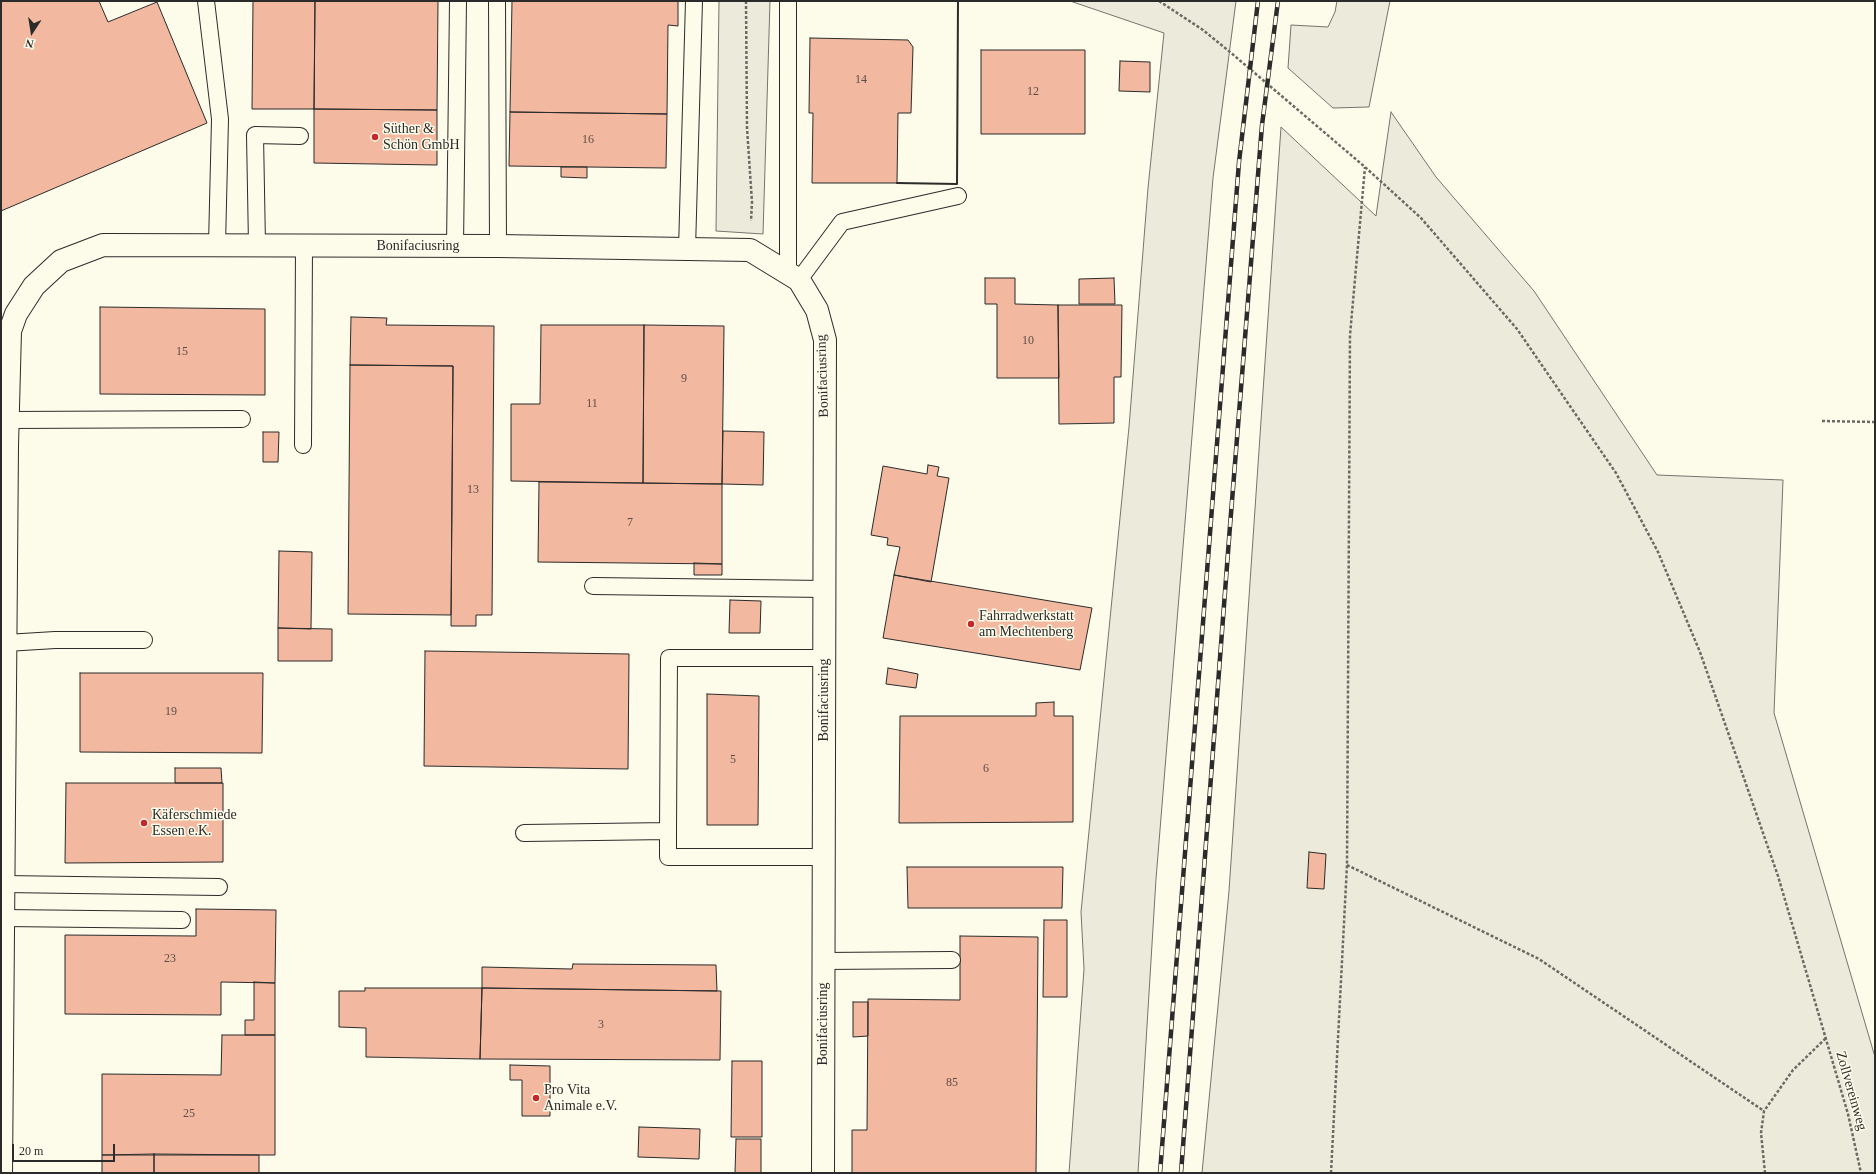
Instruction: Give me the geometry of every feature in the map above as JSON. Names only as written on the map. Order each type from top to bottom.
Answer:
[{"type":"street","name":"Bonifaciusring","points":[[1,1173],[4,918],[3,692],[6,642],[4,446],[7,420],[4,395],[10,331],[16,314],[34,286],[61,261],[103,245],[257,245],[498,246],[750,250],[794,276],[818,310],[825,340],[823,1173]]},
{"type":"lane","points":[[206,1],[220,119],[216,245]]},
{"type":"lane","points":[[455,246],[458,1]]},
{"type":"lane","points":[[497,1],[498,246]]},
{"type":"lane","points":[[687,249],[694,1]]},
{"type":"lane","points":[[788,1],[794,276]]},
{"type":"lane","points":[[257,245],[255,134],[300,136]]},
{"type":"lane","points":[[794,276],[842,222],[958,196]]},
{"type":"lane","points":[[302,445],[304,246]]},
{"type":"lane","points":[[7,420],[242,419]]},
{"type":"lane","points":[[594,586],[824,589]]},
{"type":"lane","points":[[6,642],[55,640],[144,640]]},
{"type":"lane","points":[[824,658],[668,658],[668,857],[824,857]]},
{"type":"lane","points":[[524,833],[668,831]]},
{"type":"lane","points":[[4,884],[219,886]]},
{"type":"lane","points":[[4,918],[182,920]]},
{"type":"lane","points":[[823,961],[952,960]]},
{"type":"path","points":[[746,1],[747,128],[752,202],[750,250]]},
{"type":"path","name":"Zollvereinweg","points":[[1160,1],[1203,30],[1365,167],[1421,218],[1517,328],[1616,473],[1658,552],[1700,652],[1778,876],[1848,1114],[1861,1173]]},
{"type":"path","points":[[1331,1173],[1347,865],[1350,335],[1365,167]]},
{"type":"path","points":[[1822,421],[1875,422]]},
{"type":"path","points":[[1347,865],[1539,959],[1764,1111]]},
{"type":"path","points":[[1765,1173],[1761,1133],[1764,1111],[1793,1070],[1825,1039]]},
{"type":"shaded area","points":[[719,1],[770,1],[763,234],[716,231]]},
{"type":"shaded area","points":[[1070,1],[1236,1],[1213,178],[1156,879],[1138,1173],[1069,1173],[1084,969],[1081,912],[1129,427],[1148,188],[1164,33]]},
{"type":"shaded area","points":[[1337,1],[1390,1],[1369,107],[1333,108],[1288,68],[1291,25],[1328,27],[1335,12]]},
{"type":"shaded area","points":[[1391,112],[1436,177],[1534,291],[1657,475],[1783,480],[1774,713],[1875,1057],[1875,1173],[1202,1173],[1229,891],[1281,127],[1376,216]]},
{"type":"building","points":[[1,1],[99,1],[108,22],[157,2],[207,123],[1,211]]},
{"type":"building","points":[[253,1],[315,1],[314,109],[252,109]]},
{"type":"building","points":[[315,1],[438,1],[437,110],[314,109]]},
{"type":"building","points":[[512,1],[678,1],[678,26],[668,25],[667,114],[510,112]]},
{"type":"building","points":[[810,38],[908,40],[913,47],[911,113],[898,113],[897,183],[812,183],[813,113],[809,113]]},
{"type":"building","points":[[981,50],[1085,50],[1085,134],[981,134]]},
{"type":"building","points":[[1120,61],[1150,62],[1150,92],[1119,91]]},
{"type":"building","name":"Süther & Schön GmbH","points":[[314,109],[437,110],[437,165],[314,163]]},
{"type":"building","points":[[510,112],[667,114],[666,168],[509,166]]},
{"type":"building","points":[[561,167],[587,167],[587,178],[561,177]]},
{"type":"building","points":[[985,278],[1015,278],[1015,304],[1058,305],[1059,378],[997,378],[997,304],[985,304]]},
{"type":"building","points":[[1114,278],[1115,304],[1079,304],[1079,279]]},
{"type":"building","points":[[1058,305],[1122,305],[1121,377],[1114,377],[1114,423],[1059,424]]},
{"type":"building","points":[[100,307],[265,309],[265,395],[100,394]]},
{"type":"building","points":[[351,317],[387,318],[386,325],[494,326],[492,615],[476,615],[476,626],[451,626],[453,366],[350,365]]},
{"type":"building","points":[[541,325],[644,325],[643,483],[511,481],[511,404],[540,404]]},
{"type":"building","points":[[644,325],[724,326],[722,484],[643,483]]},
{"type":"building","points":[[350,365],[453,366],[451,615],[348,614]]},
{"type":"building","points":[[723,431],[764,432],[763,485],[722,484]]},
{"type":"building","points":[[263,432],[279,432],[278,462],[263,462]]},
{"type":"building","points":[[928,465],[939,467],[937,476],[949,478],[931,582],[894,575],[900,547],[887,545],[888,538],[871,535],[883,466],[927,474]]},
{"type":"building","points":[[539,482],[722,484],[722,564],[538,562]]},
{"type":"building","points":[[279,551],[312,552],[311,629],[278,628]]},
{"type":"building","points":[[694,563],[722,564],[722,575],[694,575]]},
{"type":"building","points":[[894,575],[1092,608],[1080,670],[883,638]]},
{"type":"building","points":[[730,600],[761,601],[760,633],[729,633]]},
{"type":"building","points":[[278,628],[332,629],[332,661],[278,661]]},
{"type":"building","points":[[425,651],[629,654],[628,769],[424,766]]},
{"type":"building","points":[[888,668],[918,674],[916,688],[886,684]]},
{"type":"building","points":[[80,673],[263,673],[262,753],[80,752]]},
{"type":"building","points":[[707,694],[759,696],[758,825],[707,825]]},
{"type":"building","points":[[1054,702],[1054,716],[1073,716],[1073,822],[899,823],[900,716],[1036,716],[1036,703]]},
{"type":"building","points":[[175,768],[221,768],[222,783],[175,783]]},
{"type":"building","name":"Käferschmiede Essen e.K.","points":[[66,783],[223,783],[223,862],[65,863]]},
{"type":"building","points":[[1309,852],[1326,854],[1324,889],[1307,888]]},
{"type":"building","points":[[907,867],[1063,867],[1062,908],[908,908]]},
{"type":"building","points":[[196,909],[276,910],[275,983],[221,982],[221,1015],[65,1014],[65,935],[196,936]]},
{"type":"building","points":[[1044,920],[1067,920],[1067,997],[1043,997]]},
{"type":"building","points":[[960,936],[1038,937],[1036,1173],[852,1173],[852,1130],[867,1130],[868,999],[960,1000]]},
{"type":"building","points":[[573,964],[716,965],[717,991],[482,988],[482,967],[572,969]]},
{"type":"building","points":[[254,982],[275,983],[275,1035],[245,1035],[245,1020],[254,1020]]},
{"type":"building","points":[[365,988],[482,988],[480,1059],[366,1057],[366,1028],[339,1027],[339,991],[365,991]]},
{"type":"building","points":[[482,988],[721,991],[720,1060],[480,1059]]},
{"type":"building","points":[[853,1002],[868,1002],[868,1036],[853,1037]]},
{"type":"building","points":[[222,1035],[275,1035],[275,1155],[102,1155],[102,1074],[221,1075]]},
{"type":"building","points":[[732,1061],[762,1061],[762,1137],[731,1137]]},
{"type":"building","name":"Pro Vita Animale e.V.","points":[[510,1065],[550,1066],[550,1116],[522,1116],[522,1080],[510,1080]]},
{"type":"building","points":[[639,1127],[700,1129],[699,1159],[638,1157]]},
{"type":"building","points":[[736,1139],[761,1139],[761,1173],[735,1173]]},
{"type":"building","points":[[154,1154],[259,1155],[259,1173],[154,1173]]},
{"type":"building","points":[[154,1154],[154,1173],[102,1173],[102,1155]]},
{"type":"railway","points":[[1160,1173],[1239,162],[1258,1]]},
{"type":"railway","points":[[1181,1173],[1262,125],[1278,1]]},
{"type":"wall","points":[[897,183],[957,184],[958,1]]},
{"type":"place","name":"Süther & Schön GmbH","points":[[375,137]]},
{"type":"place","name":"Fahrradwerkstatt am Mechtenberg","points":[[971,624]]},
{"type":"place","name":"Käferschmiede Essen e.K.","points":[[144,823]]},
{"type":"place","name":"Pro Vita Animale e.V.","points":[[536,1098]]}]
